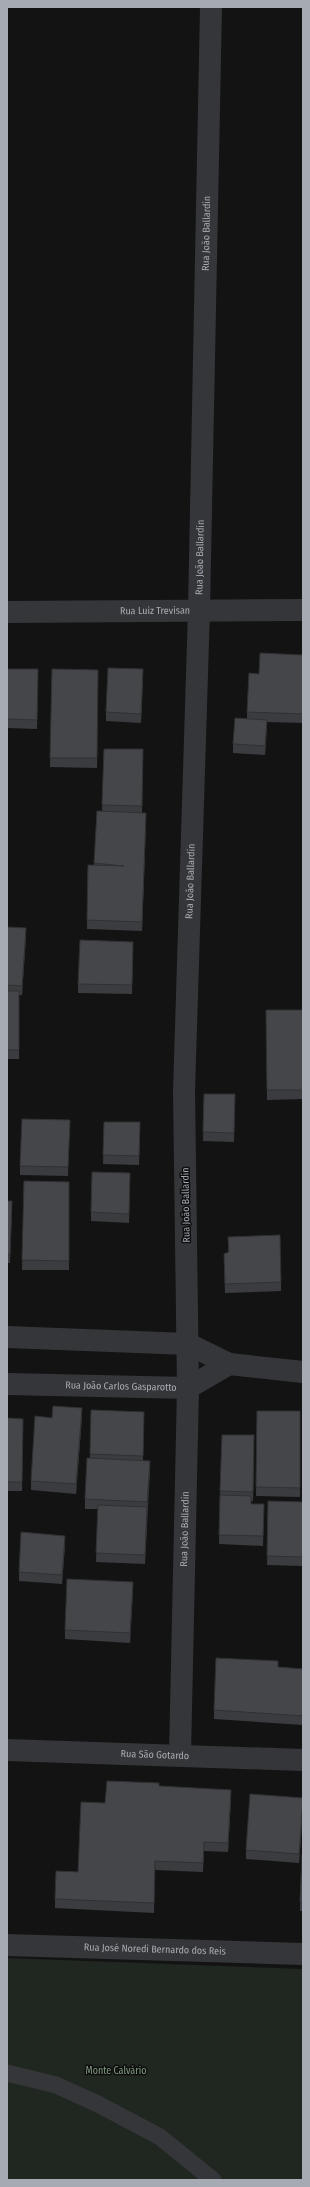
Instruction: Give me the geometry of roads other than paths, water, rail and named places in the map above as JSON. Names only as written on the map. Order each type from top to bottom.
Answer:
[{"type":"street","name":"Rua João Ballardin","points":[[180,1755],[188,1388],[184,1091],[199,610],[211,7]]},
{"type":"street","name":"Rua Luiz Trevisan","points":[[7,612],[303,610]]},
{"type":"street","points":[[7,1337],[188,1344],[229,1364],[303,1372]]},
{"type":"street","name":"Rua João Carlos Gasparotto","points":[[7,1384],[188,1388],[229,1364]]},
{"type":"street","name":"Rua São Gotardo","points":[[7,1750],[303,1760]]},
{"type":"street","name":"Rua José Noredi Bernardo dos Reis","points":[[7,1945],[303,1954]]},
{"type":"lane","points":[[7,2073],[56,2085],[98,2104],[160,2137],[213,2180]]},
{"type":"park label","name":"Monte Calvário","points":[[116,2071]]}]
